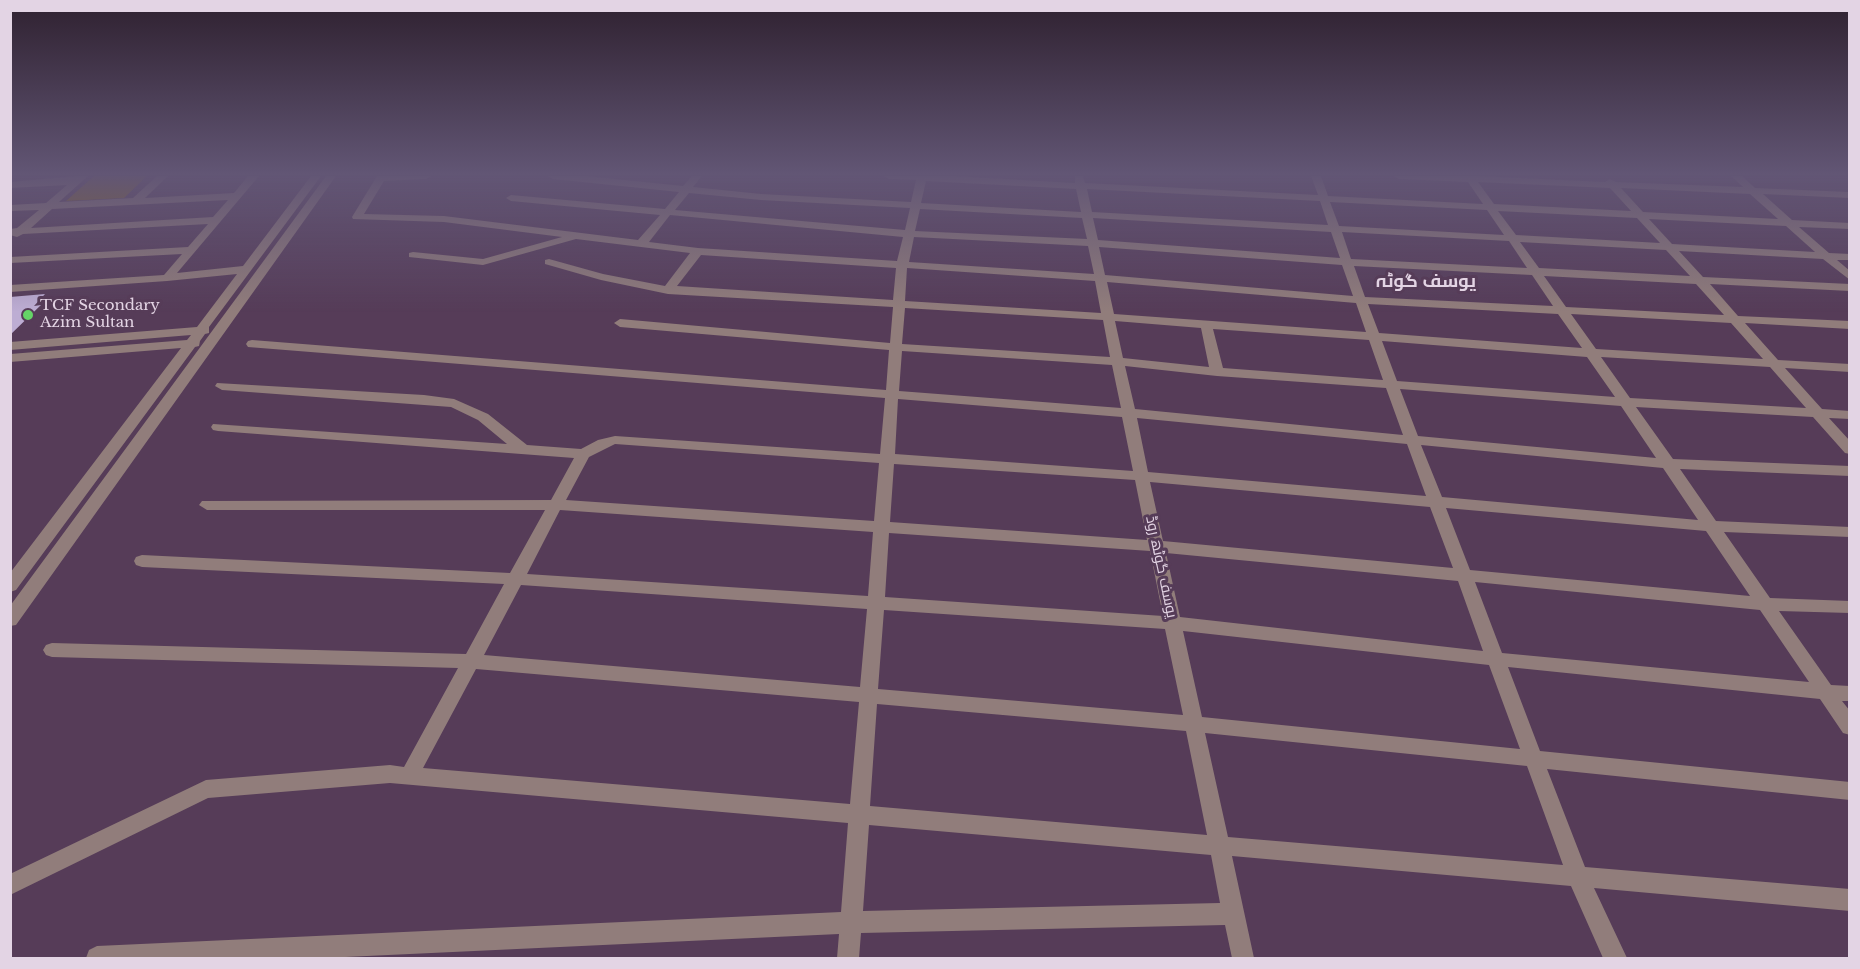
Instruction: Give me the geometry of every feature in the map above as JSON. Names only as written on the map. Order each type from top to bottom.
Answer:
[{"type":"street","points":[[10,240],[15,232],[29,221]]},
{"type":"street","points":[[15,232],[196,221]]},
{"type":"street","points":[[167,278],[216,221]]},
{"type":"street","points":[[10,586],[282,221]]},
{"type":"street","points":[[10,620],[298,221]]},
{"type":"street","points":[[461,221],[698,251],[1100,278],[1360,300],[1850,325]]},
{"type":"street","points":[[641,244],[660,221]]},
{"type":"street","points":[[754,221],[909,234],[1092,243],[1347,262],[1850,288]]},
{"type":"street","points":[[848,958],[902,266],[912,221]]},
{"type":"street","name":"یوسف گوٹھ روڈ","points":[[1088,221],[1243,958]]},
{"type":"street","points":[[1222,221],[1850,257]]},
{"type":"street","points":[[1332,221],[1578,877],[1615,958]]},
{"type":"street","points":[[1500,221],[1850,727]]},
{"type":"street","points":[[1646,221],[1850,450]]},
{"type":"street","points":[[1738,221],[1850,226]]},
{"type":"street","points":[[1786,221],[1850,277]]},
{"type":"street","points":[[413,255],[483,262],[577,236]]},
{"type":"street","points":[[10,261],[192,250]]},
{"type":"street","points":[[668,290],[698,251]]},
{"type":"street","points":[[549,262],[601,277],[668,290],[1108,317],[1591,353],[1850,368]]},
{"type":"street","points":[[10,289],[167,278],[247,269]]},
{"type":"street","points":[[620,323],[896,347],[1117,361],[1217,372],[1850,416]]},
{"type":"street","points":[[1206,324],[1217,372]]},
{"type":"street","points":[[10,346],[200,331],[222,327]]},
{"type":"street","points":[[10,358],[190,344],[213,340]]},
{"type":"street","points":[[252,344],[1128,413],[1668,464],[1850,471]]},
{"type":"street","points":[[222,386],[424,399],[454,404],[483,417],[524,450]]},
{"type":"street","points":[[218,427],[583,454]]},
{"type":"street","points":[[409,776],[583,454],[603,442],[615,440],[1141,476],[1710,526],[1850,532]]},
{"type":"street","points":[[207,505],[556,505],[1156,546],[1764,604],[1850,607]]},
{"type":"street","points":[[142,561],[516,579],[1172,623],[1496,659],[1850,694]]},
{"type":"street","points":[[52,650],[471,661],[1193,724],[1850,791]]},
{"type":"street","points":[[10,885],[206,789],[390,774],[1850,900]]},
{"type":"street","points":[[97,958],[851,922],[1233,914]]},
{"type":"building","name":"TCF Secondary Azim Sultan","points":[[45,294],[34,306],[41,305],[10,335],[10,297]]},
{"type":"place","name":"TCF Secondary Azim Sultan","points":[[28,315]]},
{"type":"district","name":"یوسف گوٹہ","points":[[1426,282]]}]
